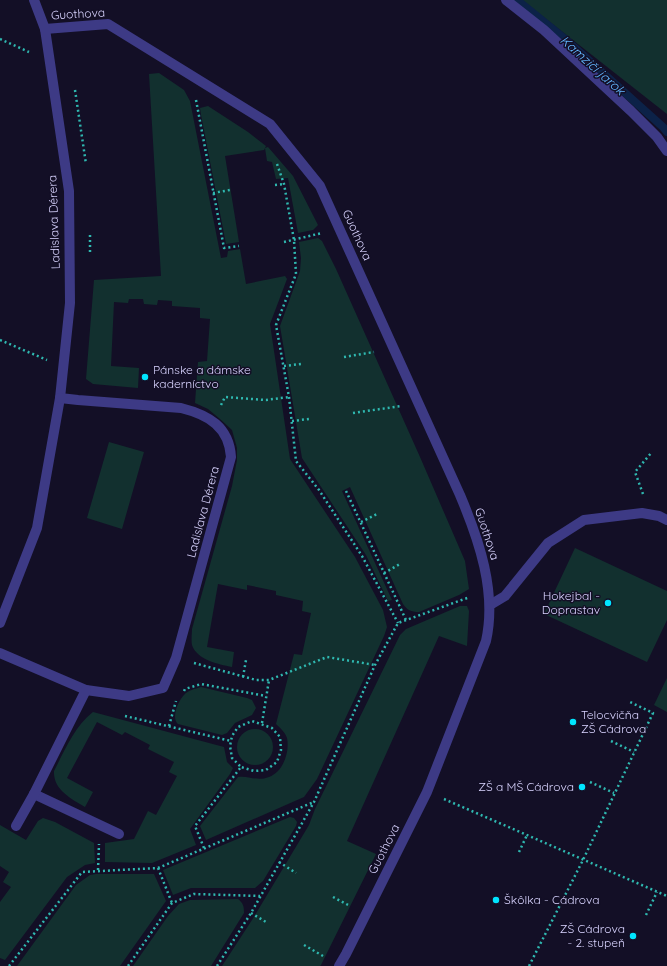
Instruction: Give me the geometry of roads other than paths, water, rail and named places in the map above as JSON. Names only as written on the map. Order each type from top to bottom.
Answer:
[{"type":"street","name":"Ladislava Dérera","points":[[0,623],[37,528],[60,398],[70,303],[68,191],[45,29],[34,0]]},
{"type":"street","points":[[506,0],[544,30],[631,111],[657,137],[667,151]]},
{"type":"street","name":"Guothova","points":[[45,29],[108,24],[270,124],[320,186],[467,512],[483,562],[490,605],[489,627],[482,654],[427,792],[350,947],[339,966]]},
{"type":"street","name":"Ladislava Dérera","points":[[0,653],[86,690],[129,696],[163,688],[176,658],[231,457],[228,439],[223,431],[212,421],[200,414],[181,408],[60,398]]},
{"type":"street","points":[[490,605],[505,596],[548,542],[584,520],[642,513],[659,516],[667,520]]},
{"type":"street","points":[[16,826],[34,794],[86,690]]},
{"type":"street","points":[[34,794],[119,834]]},
{"type":"waterway","name":"Kamzičí jarok","points":[[517,0],[564,38],[667,132]]},
{"type":"place","name":"Pánske a dámske kaderníctvo","points":[[145,377]]},
{"type":"place","name":"Hokejbal - Doprastav","points":[[608,603]]},
{"type":"place","name":"Telocvičňa ZŠ Cádrova","points":[[573,722]]},
{"type":"place","name":"ZŠ a MŠ Cádrova","points":[[582,787]]},
{"type":"place","name":"Škôlka - Cádrova","points":[[496,900]]},
{"type":"place","name":"ZŠ Cádrova - 2. stupeň","points":[[633,936]]}]
